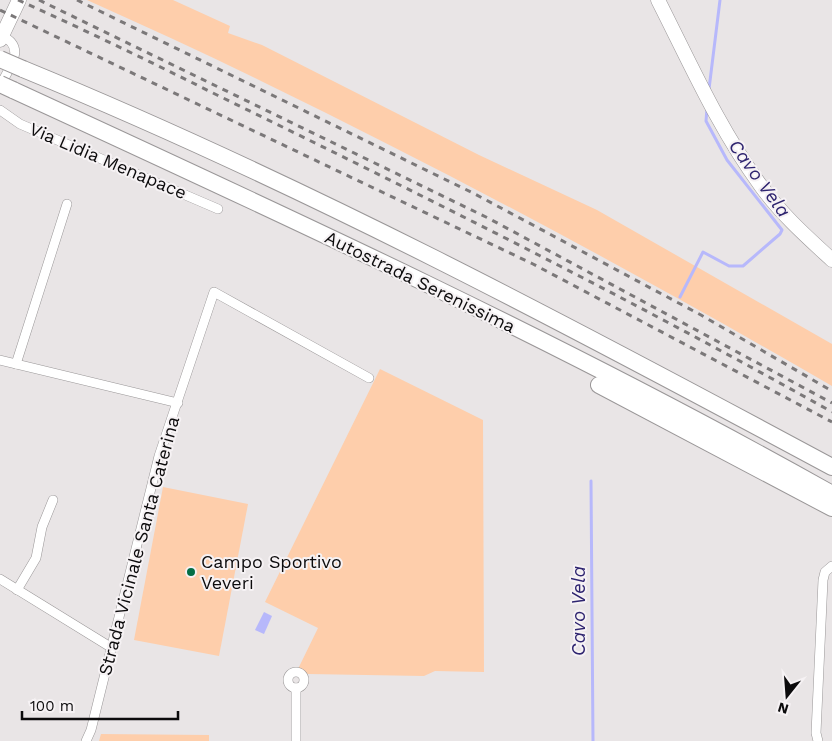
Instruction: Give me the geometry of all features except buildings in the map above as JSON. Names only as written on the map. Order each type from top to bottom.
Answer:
[{"type":"highway","name":"Autostrada Serenissima","points":[[0,59],[124,110],[361,222],[677,384],[832,468]]},
{"type":"highway","name":"Autostrada Serenissima","points":[[4,87],[243,196],[593,368],[832,494]]},
{"type":"highway","points":[[243,196],[308,238]]},
{"type":"highway","points":[[598,385],[832,508]]},
{"type":"main road","points":[[1,38],[19,0]]},
{"type":"main road","points":[[658,0],[723,128],[762,188],[797,228],[832,260]]},
{"type":"street","points":[[1,38],[11,40],[16,46],[17,54],[4,87]]},
{"type":"street","name":"Via Lidia Menapace","points":[[0,110],[20,124],[218,209]]},
{"type":"street","points":[[16,364],[67,204]]},
{"type":"street","name":"Strada Vicinale Santa Caterina","points":[[86,741],[92,730],[159,456],[214,292],[370,378]]},
{"type":"street","points":[[0,360],[178,404]]},
{"type":"street","points":[[17,590],[36,558],[42,526],[53,500]]},
{"type":"street","points":[[818,741],[816,733],[823,580],[825,572],[832,566]]},
{"type":"street","points":[[0,579],[112,648]]},
{"type":"street","points":[[296,688],[296,741]]},
{"type":"shaded area","points":[[87,0],[173,0],[230,26],[228,33],[262,45],[479,155],[597,210],[832,344],[832,386],[692,306],[479,191],[241,71]]},
{"type":"shaded area","points":[[380,369],[483,420],[484,672],[435,671],[424,676],[308,674],[298,669],[318,628],[265,602]]},
{"type":"shaded area","name":"Campo Sportivo Veveri","points":[[163,487],[248,504],[219,656],[134,640]]},
{"type":"shaded area","points":[[101,734],[209,735],[209,741],[99,741]]},
{"type":"water","points":[[264,612],[272,616],[264,634],[255,630]]},
{"type":"waterway","name":"Cavo Vela","points":[[709,89],[720,0]]},
{"type":"waterway","name":"Cavo Vela","points":[[680,297],[703,252],[729,266],[743,266],[780,234],[782,230],[727,160],[706,121],[707,108]]},
{"type":"waterway","name":"Cavo Vela","points":[[591,481],[593,741]]},
{"type":"railway","points":[[18,0],[143,58],[450,210],[680,329],[832,412]]},
{"type":"railway","points":[[39,0],[488,218],[832,403]]},
{"type":"railway","points":[[77,0],[473,193],[701,315],[832,391]]},
{"type":"railway","points":[[0,10],[533,264],[832,422]]},
{"type":"place","name":"Campo Sportivo Veveri","points":[[191,572]]}]
